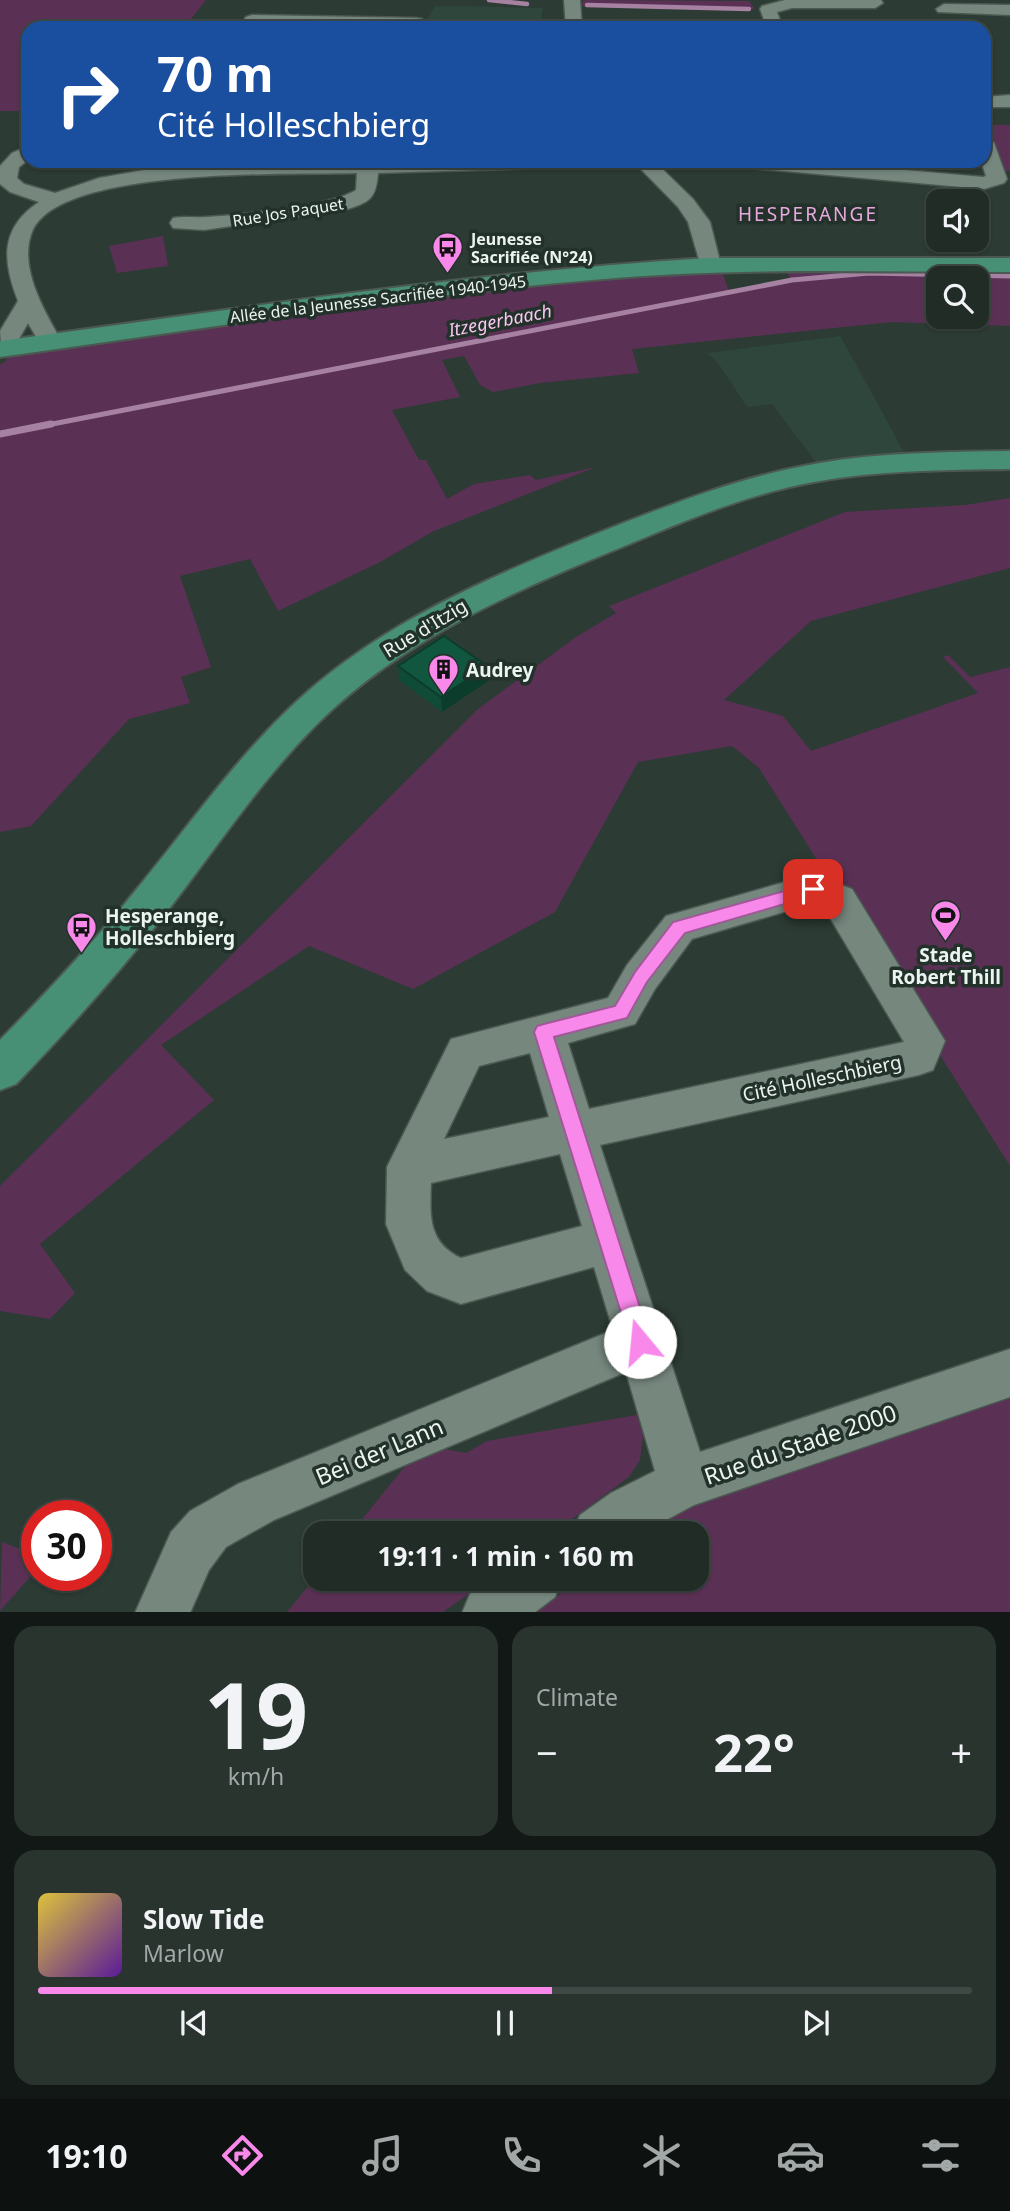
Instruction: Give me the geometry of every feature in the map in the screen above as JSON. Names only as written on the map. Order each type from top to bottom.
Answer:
[{"type":"main road","name":"Allée de la Jeunesse Sacrifiée 1940-1945","points":[[1,349],[497,282],[710,265],[1010,265]]},
{"type":"main road","name":"Rue d'Itzig","points":[[0,1070],[119,940],[254,769],[309,712],[356,672],[411,634],[483,594],[686,508],[752,486],[879,463],[1010,460]]},
{"type":"street","points":[[250,21],[261,0]]},
{"type":"street","points":[[572,0],[574,21]]},
{"type":"street","points":[[772,21],[768,9],[792,3],[875,3],[873,0]]},
{"type":"street","points":[[944,9],[1010,10]]},
{"type":"street","points":[[991,102],[1010,101]]},
{"type":"street","points":[[21,156],[6,171],[7,180],[17,188],[55,200]]},
{"type":"street","points":[[814,168],[984,183],[997,179],[991,162]]},
{"type":"street","points":[[50,342],[28,303],[17,247],[20,234],[28,222],[55,200],[86,187],[124,178],[201,168]]},
{"type":"street","name":"Rue Jos Paquet","points":[[181,223],[204,223],[338,206],[353,201],[366,192],[368,168]]},
{"type":"street","points":[[650,168],[686,203],[699,222],[710,265]]},
{"type":"street","points":[[968,168],[974,183]]},
{"type":"street","points":[[17,188],[11,194],[8,205],[14,216],[28,222]]},
{"type":"street","points":[[1,349],[28,303]]},
{"type":"street","name":"Cité Holleschbierg","points":[[409,1167],[919,1056],[925,1041],[839,900],[813,889],[679,927],[641,977],[621,1012],[465,1052],[409,1167],[408,1224],[421,1254],[443,1275],[461,1281],[609,1241]]},
{"type":"street","points":[[544,1032],[684,1483]]},
{"type":"street","name":"Bei der Lann","points":[[162,1612],[190,1551],[208,1530],[256,1502],[640,1342]]},
{"type":"street","name":"Rue du Stade 2000","points":[[615,1521],[684,1483],[1010,1373]]},
{"type":"street","points":[[489,1612],[518,1591]]},
{"type":"shaded area","points":[[0,0],[206,0],[190,21],[21,21],[21,111],[0,111]]},
{"type":"shaded area","points":[[583,0],[749,1],[755,9],[582,6]]},
{"type":"shaded area","points":[[435,6],[543,8],[541,21],[426,21]]},
{"type":"shaded area","points":[[991,125],[1010,125],[1010,171],[1000,171],[991,150]]},
{"type":"shaded area","points":[[163,236],[168,266],[117,273],[109,246]]},
{"type":"shaded area","points":[[786,271],[926,271],[926,323],[892,322],[632,349],[639,373],[540,383],[493,392],[480,385],[464,356],[442,360],[460,397],[392,410],[419,460],[426,460],[447,499],[474,484],[530,475],[536,480],[596,467],[434,531],[380,562],[278,611],[250,559],[180,576],[211,667],[181,677],[190,703],[129,719],[31,826],[0,832],[0,364],[5,362],[9,355],[276,317],[543,285],[722,272],[729,291],[791,280]]},
{"type":"shaded area","points":[[989,271],[1010,271],[1010,326],[989,325]]},
{"type":"shaded area","points":[[840,336],[906,456],[816,462],[772,404],[747,407],[718,363],[707,353]]},
{"type":"shaded area","points":[[1010,498],[1010,568],[811,621],[724,700],[783,716],[811,751],[978,693],[943,657],[948,655],[970,677],[1010,667],[1010,1166],[759,768],[732,746],[638,762],[555,912],[413,989],[309,946],[161,1045],[214,1100],[40,1244],[75,1293],[50,1319],[0,1311],[0,1186],[478,709],[576,637],[616,613],[609,606],[845,512],[965,505]]},
{"type":"shaded area","points":[[1010,1373],[1010,1612],[534,1612],[564,1591],[709,1591],[709,1521],[662,1521],[689,1502]]},
{"type":"shaded area","points":[[637,1415],[643,1436],[640,1460],[629,1477],[569,1521],[361,1521],[422,1445],[466,1453],[487,1441]]},
{"type":"shaded area","points":[[2,1542],[21,1549],[21,1587],[0,1611]]},
{"type":"shaded area","points":[[304,1591],[473,1591],[443,1612],[287,1612]]},
{"type":"building","points":[[444,636],[487,666],[441,697],[398,666]]},
{"type":"waterway","points":[[489,0],[527,4]]},
{"type":"waterway","points":[[587,5],[749,9]]},
{"type":"waterway","name":"Itzegerbaach","points":[[42,426],[792,280],[869,273],[1010,276]]},
{"type":"waterway","name":"Itzegerbaach","points":[[0,434],[51,424]]},
{"type":"place","name":"Jeunesse Sacrifiée (N°24)","points":[[448,275]]},
{"type":"place","name":"Audrey","points":[[443,697]]},
{"type":"place","name":"Stade Robert Thill","points":[[946,943]]},
{"type":"place","name":"Hesperange, Holleschbierg","points":[[82,954]]},
{"type":"district","name":"HESPERANGE","points":[[808,214]]},
{"type":"route","points":[[640,1342],[544,1032],[621,1012],[641,977],[679,927],[813,889]]}]
